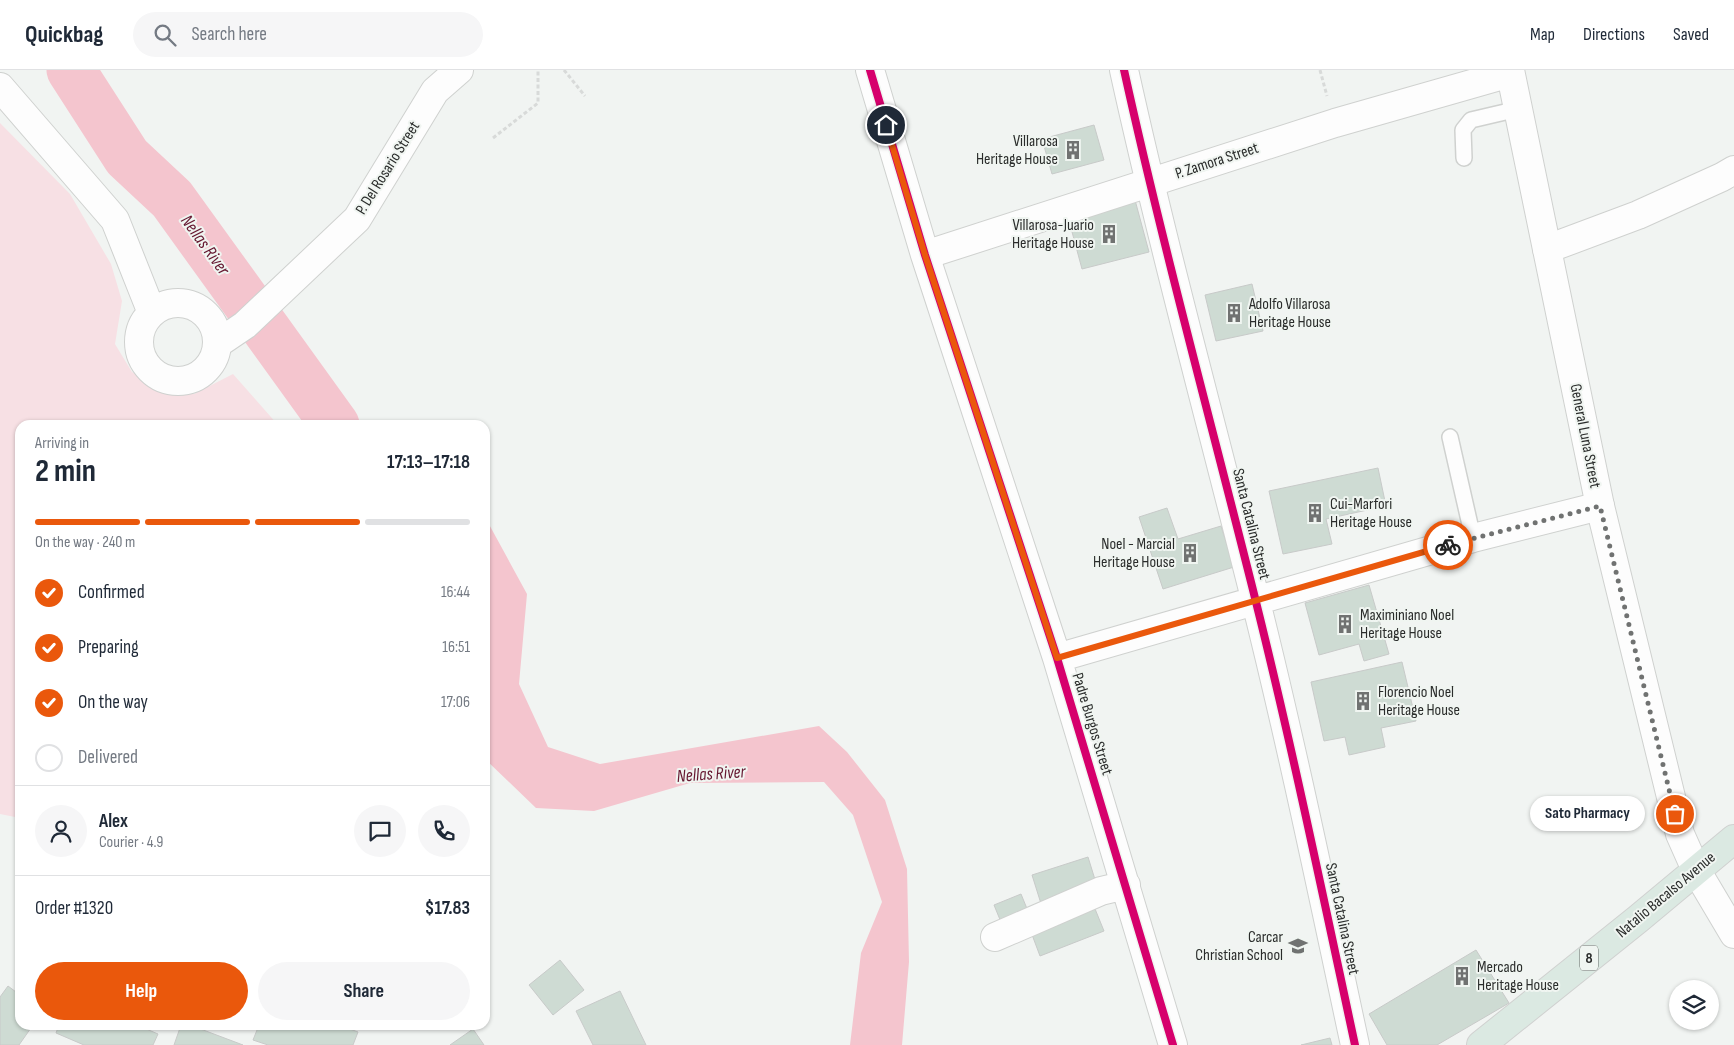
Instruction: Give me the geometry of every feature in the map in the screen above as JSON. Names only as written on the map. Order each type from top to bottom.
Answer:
[{"type":"highway","name":"Natalio Bacalso Avenue","points":[[1481,1045],[1734,839]]},
{"type":"street","name":"P. Del Rosario Street","points":[[217,344],[245,325],[358,219],[435,92],[459,70]]},
{"type":"street","name":"Padre Burgos Street","points":[[870,70],[925,255],[1057,658],[1173,1045]]},
{"type":"street","name":"Santa Catalina Street","points":[[1124,70],[1149,184],[1256,600],[1355,1045]]},
{"type":"street","name":"P. Zamora Street","points":[[925,255],[1335,123],[1510,71]]},
{"type":"street","name":"General Luna Street","points":[[1510,71],[1600,506],[1680,834],[1696,870],[1734,934]]},
{"type":"street","points":[[0,87],[115,220],[152,313]]},
{"type":"street","points":[[1547,249],[1638,215],[1734,170]]},
{"type":"street","points":[[176,303],[189,304],[201,310],[210,319],[216,331],[217,344],[213,358],[205,370],[194,377],[181,381],[167,379],[154,373],[145,363],[139,350],[139,336],[143,323],[152,313],[163,306],[176,303]]},
{"type":"street","points":[[1057,658],[1474,538],[1600,506]]},
{"type":"street","points":[[994,937],[1101,891],[1126,886]]},
{"type":"lane","points":[[1464,158],[1463,130],[1471,120],[1518,109]]},
{"type":"lane","points":[[1450,437],[1474,538]]},
{"type":"path","points":[[493,138],[538,103],[538,70]]},
{"type":"path","points":[[564,70],[585,96]]},
{"type":"shaded area","points":[[0,123],[70,194],[111,264],[122,301],[115,344],[132,372],[160,389],[194,394],[233,374],[274,420],[15,420],[15,817],[0,814]]},
{"type":"water","points":[[490,526],[527,594],[519,684],[548,747],[600,764],[819,726],[847,752],[885,800],[907,869],[909,962],[902,1045],[850,1045],[861,953],[882,902],[853,815],[824,782],[690,783],[594,811],[536,808],[490,764]]},
{"type":"building","name":"Villarosa Heritage House","points":[[1094,125],[1104,160],[1052,174],[1042,139]]},
{"type":"building","name":"Villarosa-Juario Heritage House","points":[[1135,200],[1149,252],[1082,269],[1068,217]]},
{"type":"building","name":"Adolfo Villarosa Heritage House","points":[[1252,284],[1263,331],[1216,341],[1205,295]]},
{"type":"building","name":"Cui-Marfori Heritage House","points":[[1378,468],[1386,506],[1326,519],[1332,544],[1283,554],[1269,491]]},
{"type":"building","name":"Noel - Marcial Heritage House","points":[[1167,508],[1178,539],[1221,526],[1234,567],[1163,589],[1139,517]]},
{"type":"building","name":"Maximiniano Noel Heritage House","points":[[1369,585],[1389,654],[1364,661],[1359,644],[1319,655],[1305,603]]},
{"type":"building","name":"Florencio Noel Heritage House","points":[[1402,662],[1416,721],[1381,728],[1385,747],[1349,755],[1345,737],[1324,741],[1311,682]]},
{"type":"building","points":[[1088,857],[1097,886],[1043,910],[1032,875]]},
{"type":"building","points":[[1021,894],[1030,916],[1003,927],[994,905]]},
{"type":"building","points":[[1091,899],[1104,931],[1040,956],[1028,924]]},
{"type":"building","name":"Mercado Heritage House","points":[[1476,950],[1509,1003],[1437,1045],[1387,1045],[1369,1014]]},
{"type":"building","points":[[560,960],[584,990],[553,1015],[529,985]]},
{"type":"building","points":[[8,986],[15,991],[15,1030],[30,1030],[19,1045],[0,1045],[0,997]]},
{"type":"building","points":[[620,991],[646,1045],[593,1045],[576,1011]]},
{"type":"building","points":[[57,1030],[149,1030],[158,1034],[153,1045],[84,1045],[56,1033]]},
{"type":"building","points":[[179,1030],[203,1030],[243,1045],[174,1045]]},
{"type":"building","points":[[257,1030],[353,1030],[358,1032],[353,1045],[268,1045],[253,1040]]},
{"type":"building","points":[[474,1030],[484,1045],[450,1045]]},
{"type":"building","points":[[1330,1038],[1332,1045],[1301,1045]]},
{"type":"waterway","name":"Nellas River","points":[[71,70],[127,157],[172,199],[331,420]]},
{"type":"cycle path","points":[[870,70],[925,255],[1057,658],[1173,1045]]},
{"type":"cycle path","points":[[1124,70],[1171,268],[1269,654],[1355,1045]]},
{"type":"way so far","points":[[1448,545],[1600,506],[1675,814]]},
{"type":"place","name":"Villarosa Heritage House","points":[[1073,150]]},
{"type":"place","name":"Villarosa-Juario Heritage House","points":[[1109,234]]},
{"type":"place","name":"Adolfo Villarosa Heritage House","points":[[1234,313]]},
{"type":"place","name":"Cui-Marfori Heritage House","points":[[1315,513]]},
{"type":"place","name":"Noel - Marcial Heritage House","points":[[1190,553]]},
{"type":"place","name":"Maximiniano Noel Heritage House","points":[[1345,624]]},
{"type":"place","name":"Florencio Noel Heritage House","points":[[1363,701]]},
{"type":"place","name":"Sato Pharmacy","points":[[1675,814]]},
{"type":"place","name":"Carcar Christian School","points":[[1298,946]]},
{"type":"place","name":"Mercado Heritage House","points":[[1462,976]]},
{"type":"route","points":[[886,125],[925,255],[1057,658],[1448,545]]}]
